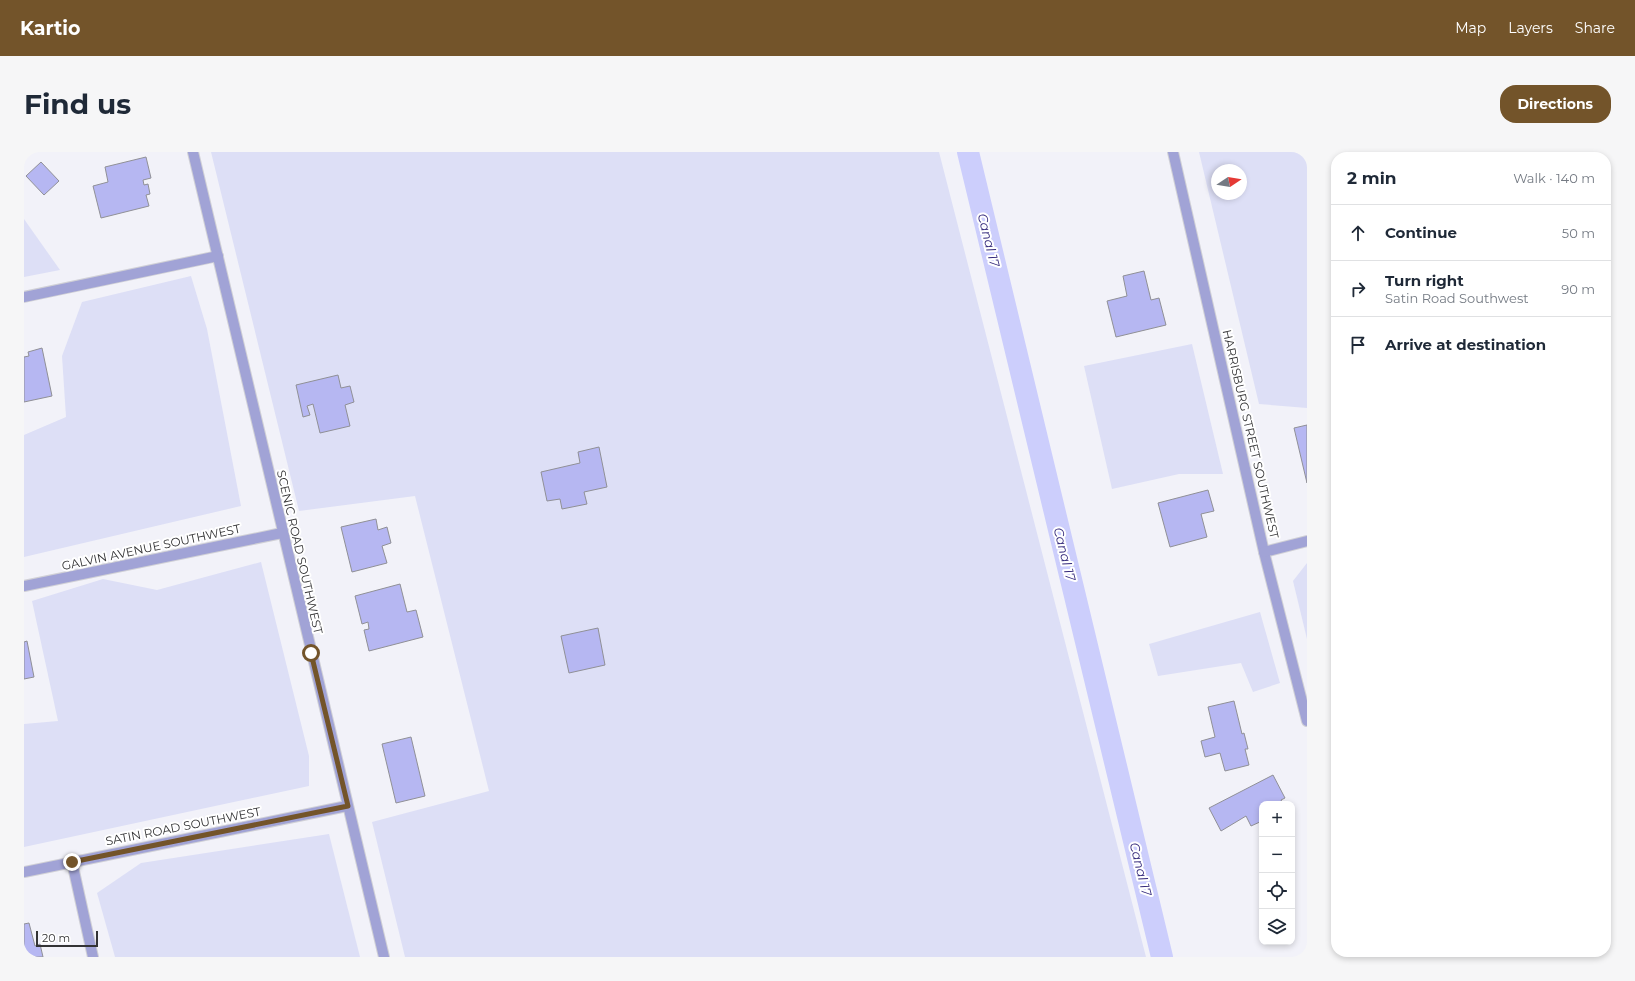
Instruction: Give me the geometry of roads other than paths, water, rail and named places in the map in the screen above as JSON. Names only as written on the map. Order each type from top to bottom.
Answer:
[{"type":"street","name":"SCENIC ROAD SOUTHWEST","points":[[193,152],[282,533],[384,957]]},
{"type":"street","name":"HARRISBURG STREET SOUTHWEST","points":[[1173,152],[1264,552],[1307,721]]},
{"type":"street","points":[[24,297],[218,256]]},
{"type":"street","name":"GALVIN AVENUE SOUTHWEST","points":[[24,586],[282,533]]},
{"type":"street","points":[[1264,552],[1307,541]]},
{"type":"street","name":"SATIN ROAD SOUTHWEST","points":[[24,872],[348,806]]},
{"type":"street","points":[[72,862],[93,957]]},
{"type":"waterway","name":"Canal 17","points":[[968,152],[1162,957]]}]
